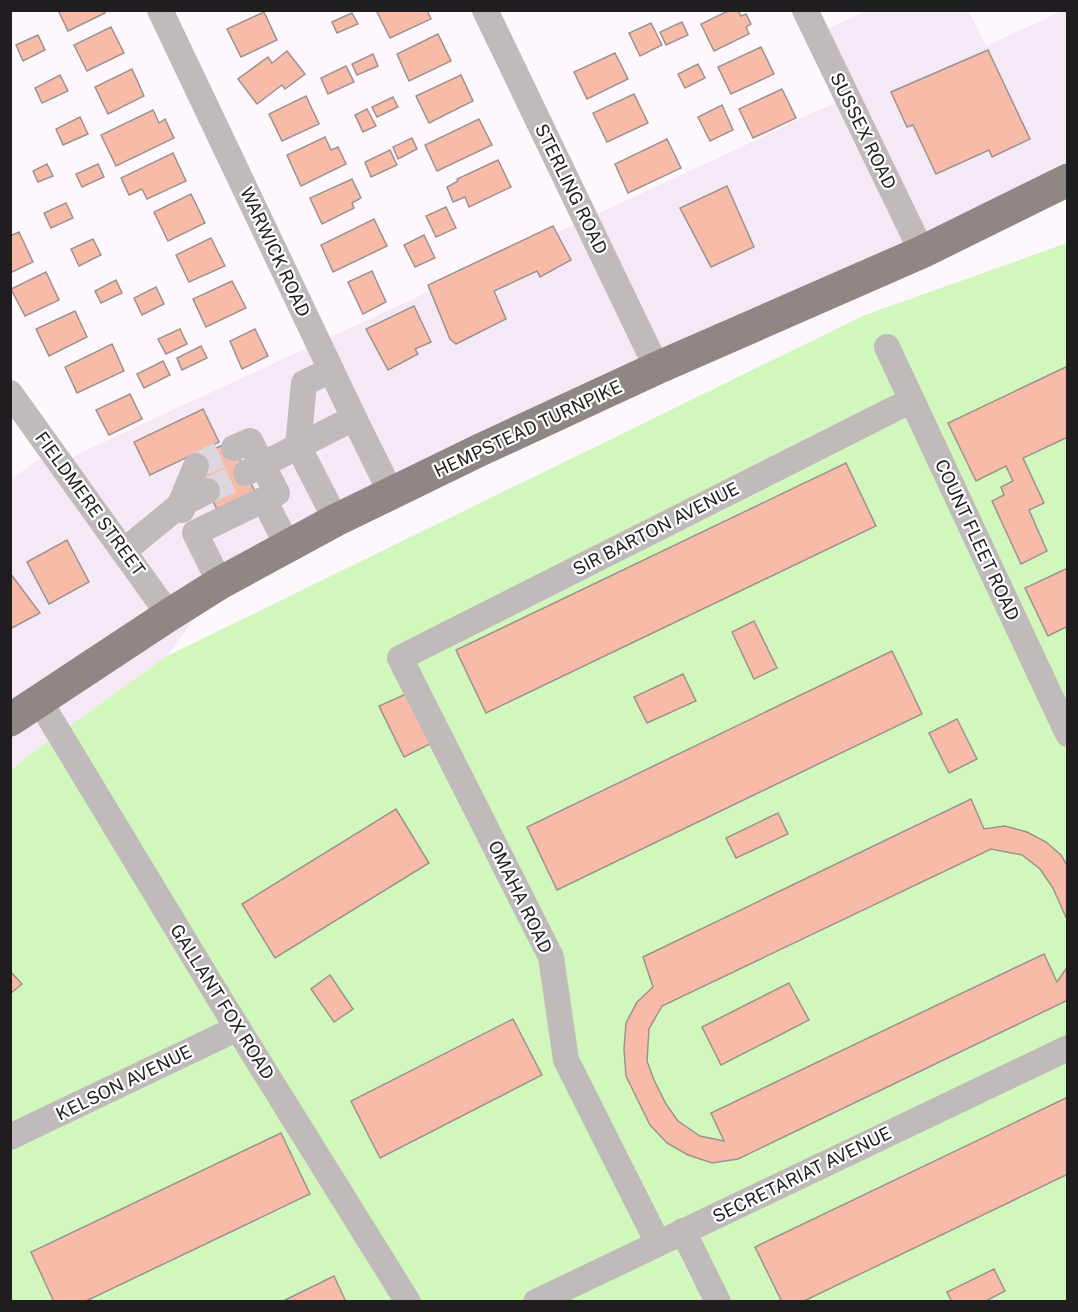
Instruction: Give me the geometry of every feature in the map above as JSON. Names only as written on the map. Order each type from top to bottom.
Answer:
[{"type":"main road","name":"HEMPSTEAD TURNPIKE","points":[[10,720],[220,583],[336,520],[657,368],[922,252],[1068,180]]},
{"type":"street","name":"WARWICK ROAD","points":[[160,10],[391,493]]},
{"type":"street","name":"STERLING ROAD","points":[[485,10],[657,368]]},
{"type":"street","name":"SUSSEX ROAD","points":[[806,10],[922,252]]},
{"type":"street","name":"COUNT FLEET ROAD","points":[[887,347],[1068,734]]},
{"type":"street","points":[[331,370],[304,383],[298,447],[336,520]]},
{"type":"street","name":"FIELDMERE STREET","points":[[10,393],[169,615]]},
{"type":"street","name":"SIR BARTON AVENUE","points":[[400,658],[912,400]]},
{"type":"street","points":[[254,469],[354,418]]},
{"type":"street","points":[[195,533],[277,494],[254,469],[250,441],[234,448]]},
{"type":"street","points":[[180,505],[196,466]]},
{"type":"street","points":[[123,551],[180,505],[207,491]]},
{"type":"street","points":[[264,500],[288,546]]},
{"type":"street","points":[[180,505],[220,583]]},
{"type":"street","name":"OMAHA ROAD","points":[[400,658],[551,957],[566,1060],[658,1243]]},
{"type":"street","name":"GALLANT FOX ROAD","points":[[39,700],[408,1302]]},
{"type":"street","name":"KELSON AVENUE","points":[[10,1137],[238,1028]]},
{"type":"street","name":"SECRETARIAT AVENUE","points":[[536,1302],[1068,1048]]},
{"type":"street","points":[[683,1231],[718,1302]]},
{"type":"shaded area","points":[[865,11],[969,11],[986,46],[1062,11],[1067,11],[1067,191],[220,583],[167,656],[32,753],[11,771],[10,480],[46,454],[56,467],[84,451],[818,110],[843,101],[813,36]]},
{"type":"green space","points":[[1067,243],[1067,1301],[11,1301],[10,771],[167,656],[865,315]]},
{"type":"building","points":[[58,10],[104,10],[105,13],[68,31]]},
{"type":"building","points":[[380,10],[427,10],[431,19],[390,38],[377,12]]},
{"type":"building","points":[[730,10],[738,10],[741,16],[746,14],[751,24],[746,27],[749,34],[714,51],[701,24]]},
{"type":"building","points":[[264,12],[277,40],[241,57],[227,29]]},
{"type":"building","points":[[352,13],[358,24],[337,33],[332,22]]},
{"type":"building","points":[[682,22],[688,35],[666,45],[660,32]]},
{"type":"building","points":[[651,23],[662,45],[640,56],[629,33]]},
{"type":"building","points":[[111,27],[124,53],[87,71],[74,45]]},
{"type":"building","points":[[438,34],[451,61],[409,81],[397,54]]},
{"type":"building","points":[[38,35],[45,50],[23,61],[16,45]]},
{"type":"building","points":[[761,47],[774,74],[731,94],[718,67]]},
{"type":"building","points":[[988,50],[1030,139],[992,157],[989,150],[936,174],[913,125],[907,127],[891,92]]},
{"type":"building","points":[[287,51],[305,74],[285,89],[282,85],[257,104],[238,79],[268,57],[272,63]]},
{"type":"building","points":[[615,53],[628,79],[587,99],[574,72]]},
{"type":"building","points":[[373,54],[378,66],[357,75],[352,64]]},
{"type":"building","points":[[698,64],[705,78],[685,88],[678,74]]},
{"type":"building","points":[[346,66],[354,82],[328,94],[321,78]]},
{"type":"building","points":[[132,69],[144,96],[108,114],[95,87]]},
{"type":"building","points":[[60,75],[68,91],[42,103],[35,88]]},
{"type":"building","points":[[461,75],[473,101],[429,123],[416,96]]},
{"type":"building","points":[[782,89],[796,118],[753,138],[739,109]]},
{"type":"building","points":[[634,94],[648,123],[607,142],[593,113]]},
{"type":"building","points":[[306,96],[319,124],[282,141],[269,114]]},
{"type":"building","points":[[393,97],[398,107],[377,117],[372,107]]},
{"type":"building","points":[[722,105],[733,130],[710,141],[698,117]]},
{"type":"building","points":[[367,109],[376,126],[363,132],[355,115]]},
{"type":"building","points":[[153,110],[159,123],[165,119],[174,138],[116,166],[101,135]]},
{"type":"building","points":[[80,117],[88,134],[63,145],[56,129]]},
{"type":"building","points":[[479,119],[492,145],[437,171],[425,145]]},
{"type":"building","points":[[325,137],[331,150],[338,147],[346,164],[301,186],[287,155]]},
{"type":"building","points":[[412,138],[417,149],[398,159],[393,147]]},
{"type":"building","points":[[667,139],[681,168],[628,193],[615,164]]},
{"type":"building","points":[[390,150],[397,165],[371,177],[365,162]]},
{"type":"building","points":[[173,153],[186,181],[147,199],[142,189],[129,195],[121,178]]},
{"type":"building","points":[[498,160],[511,187],[469,207],[465,197],[453,202],[447,187],[458,181],[457,179]]},
{"type":"building","points":[[47,164],[53,176],[38,182],[33,171]]},
{"type":"building","points":[[98,164],[104,177],[82,187],[76,174]]},
{"type":"building","points":[[352,179],[361,198],[352,203],[354,208],[322,224],[310,198]]},
{"type":"building","points":[[727,186],[754,247],[711,267],[680,208]]},
{"type":"building","points":[[191,194],[205,223],[168,241],[154,212]]},
{"type":"building","points":[[66,203],[73,218],[51,228],[44,213]]},
{"type":"building","points":[[446,207],[456,228],[436,237],[426,216]]},
{"type":"building","points":[[374,219],[387,246],[333,272],[321,245]]},
{"type":"building","points":[[553,226],[571,260],[540,277],[537,271],[494,291],[506,319],[456,344],[450,339],[428,285]]},
{"type":"building","points":[[19,232],[33,262],[10,273],[10,236]]},
{"type":"building","points":[[424,235],[435,258],[415,267],[404,245]]},
{"type":"building","points":[[211,238],[225,266],[189,282],[176,255]]},
{"type":"building","points":[[93,239],[101,255],[79,266],[71,249]]},
{"type":"building","points":[[372,271],[386,302],[363,314],[348,282]]},
{"type":"building","points":[[46,272],[59,300],[25,316],[11,289]]},
{"type":"building","points":[[116,280],[122,293],[101,303],[95,291]]},
{"type":"building","points":[[232,281],[246,308],[206,327],[193,299]]},
{"type":"building","points":[[156,287],[164,304],[142,315],[134,298]]},
{"type":"building","points":[[414,306],[431,342],[415,349],[418,354],[388,370],[366,329]]},
{"type":"building","points":[[75,311],[87,337],[49,356],[36,329]]},
{"type":"building","points":[[180,329],[187,344],[166,354],[158,339]]},
{"type":"building","points":[[255,329],[268,356],[242,369],[230,341]]},
{"type":"building","points":[[112,344],[124,371],[77,393],[65,367]]},
{"type":"building","points":[[201,346],[207,358],[182,370],[177,358]]},
{"type":"building","points":[[163,361],[170,375],[144,388],[137,374]]},
{"type":"building","points":[[1068,366],[1068,437],[1023,458],[1044,503],[1029,510],[1047,551],[1021,564],[992,501],[1004,495],[1001,487],[1013,481],[1006,466],[976,481],[948,423]]},
{"type":"building","points":[[130,394],[142,419],[109,435],[96,410]]},
{"type":"building","points":[[203,409],[219,442],[150,475],[134,442]]},
{"type":"building","points":[[231,441],[259,500],[221,518],[193,459]]},
{"type":"building","points":[[846,463],[876,526],[486,713],[456,650]]},
{"type":"building","points":[[67,540],[89,582],[49,604],[27,562]]},
{"type":"building","points":[[1068,568],[1068,626],[1048,636],[1025,588]]},
{"type":"building","points":[[10,573],[40,613],[10,629]]},
{"type":"building","points":[[754,621],[777,668],[754,679],[732,632]]},
{"type":"building","points":[[892,651],[922,714],[557,890],[527,827]]},
{"type":"building","points":[[683,674],[696,701],[647,723],[634,697]]},
{"type":"building","points":[[406,694],[430,744],[404,757],[379,706]]},
{"type":"building","points":[[957,719],[977,759],[949,773],[929,733]]},
{"type":"building","points":[[971,799],[984,829],[1005,826],[1027,832],[1046,842],[1061,855],[1068,867],[1068,922],[1053,888],[1040,869],[1022,855],[991,849],[662,1006],[649,1029],[647,1061],[654,1080],[678,1121],[700,1136],[724,1141],[711,1113],[1044,954],[1057,982],[1068,966],[1068,1000],[738,1159],[712,1163],[688,1155],[667,1143],[650,1125],[626,1076],[624,1049],[626,1023],[637,1002],[653,987],[643,957]]},
{"type":"building","points":[[396,809],[429,863],[275,958],[242,904]]},
{"type":"building","points":[[778,813],[788,834],[736,858],[726,838]]},
{"type":"building","points":[[10,971],[22,984],[10,994]]},
{"type":"building","points":[[330,975],[353,1009],[334,1022],[311,989]]},
{"type":"building","points":[[789,983],[809,1020],[721,1065],[702,1027]]},
{"type":"building","points":[[513,1019],[542,1075],[380,1158],[351,1101]]},
{"type":"building","points":[[1068,1097],[1068,1174],[802,1302],[782,1302],[755,1247]]},
{"type":"building","points":[[281,1133],[310,1194],[84,1302],[54,1302],[31,1252]]},
{"type":"building","points":[[994,1269],[1005,1291],[984,1302],[952,1302],[947,1292]]},
{"type":"building","points":[[334,1276],[346,1302],[281,1302]]},
{"type":"tunnel","points":[[196,466],[234,448]]},
{"type":"tunnel","points":[[207,491],[246,473]]}]
